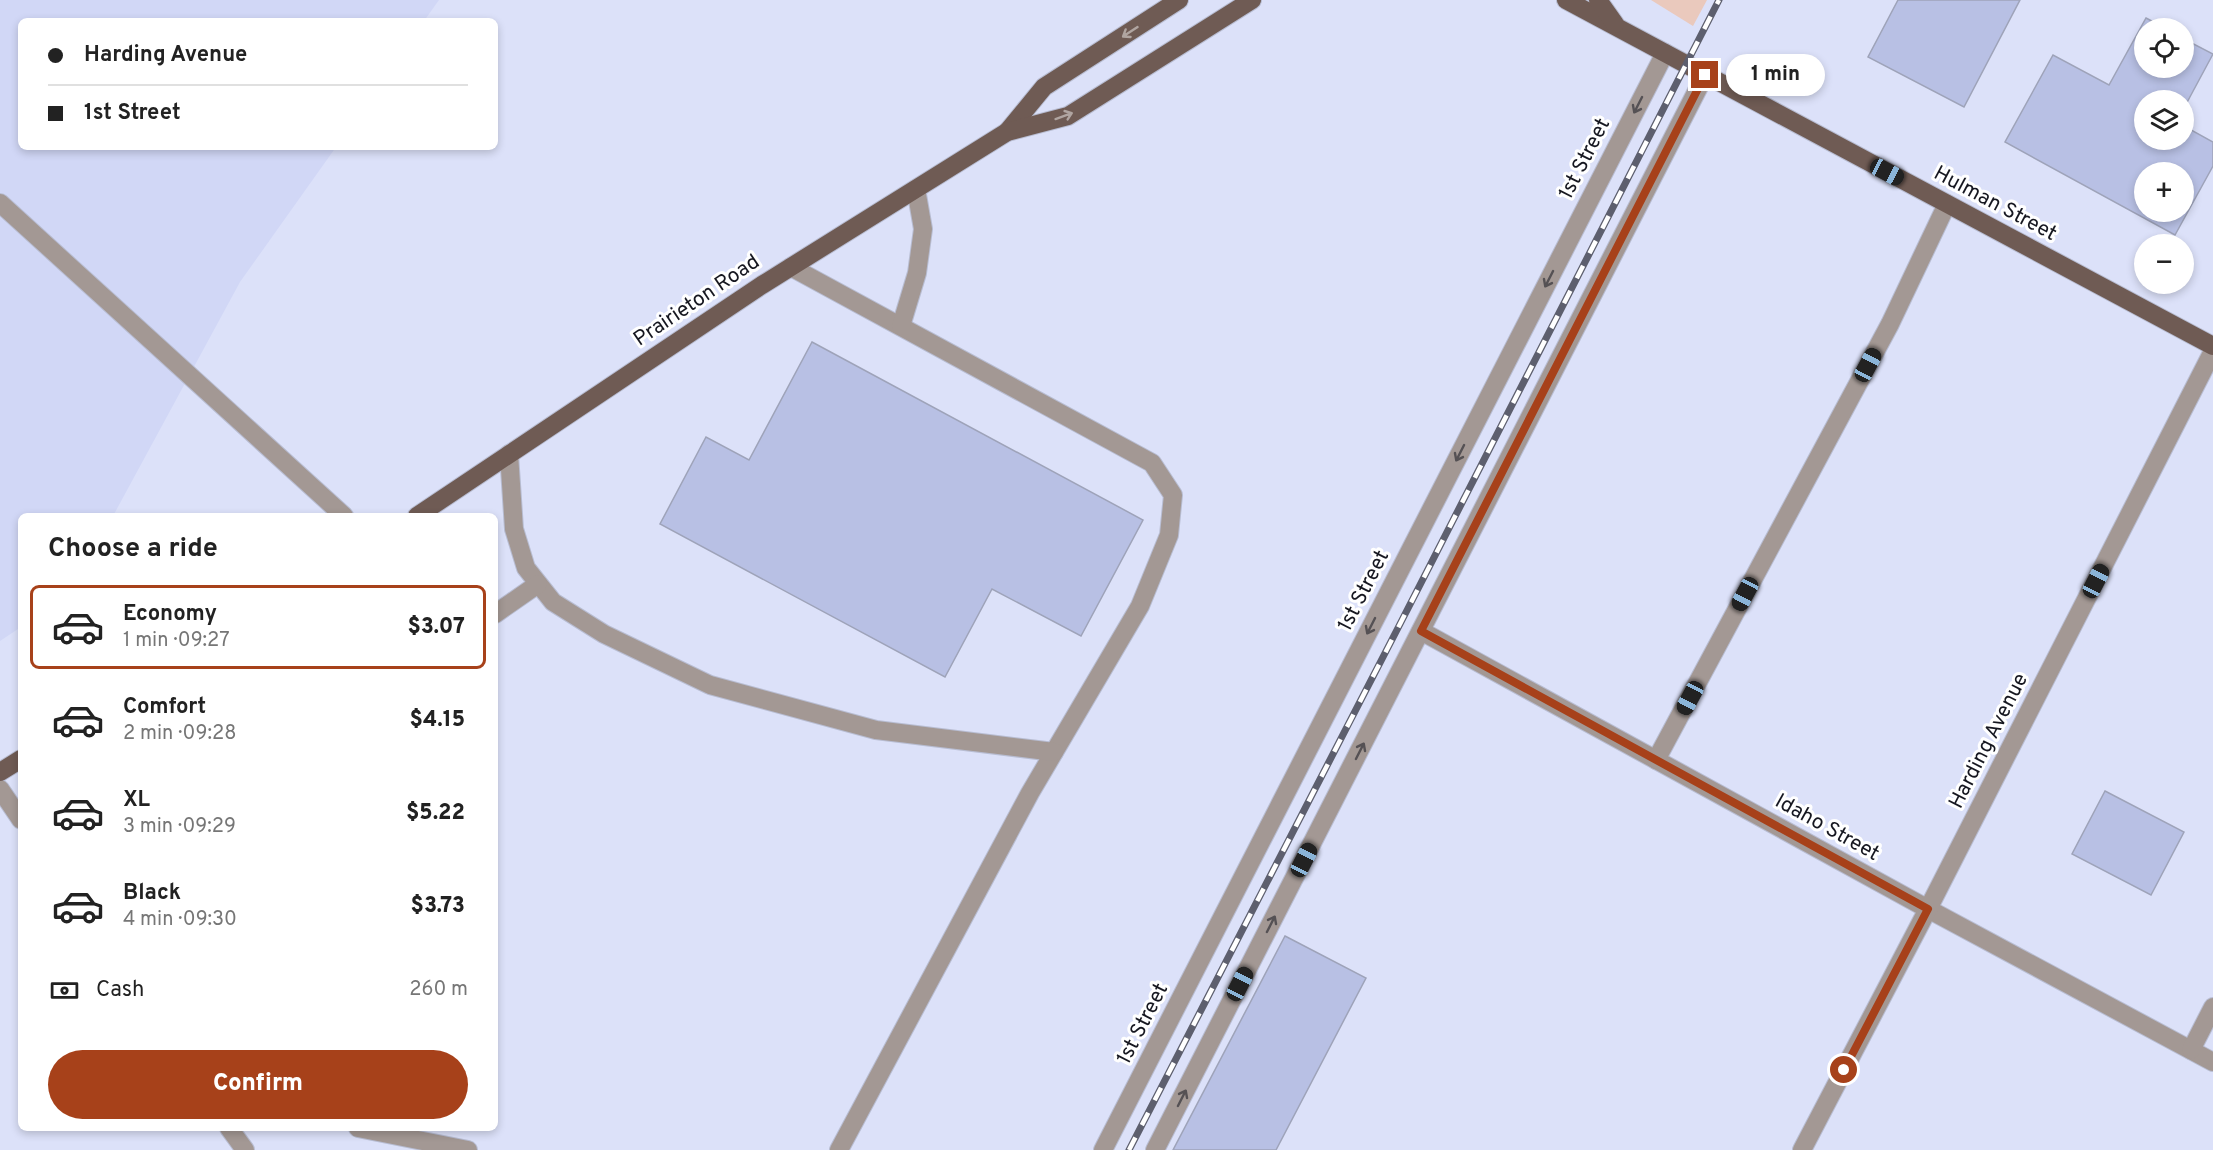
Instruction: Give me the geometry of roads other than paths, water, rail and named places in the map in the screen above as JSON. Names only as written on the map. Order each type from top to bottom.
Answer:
[{"type":"main road","name":"Prairieton Road","points":[[1007,132],[1044,87],[1179,0]]},
{"type":"main road","name":"Prairieton Road","points":[[421,513],[791,267],[1007,132],[1068,116],[1252,0]]},
{"type":"main road","name":"Hulman Street","points":[[1566,0],[2213,349]]},
{"type":"main road","points":[[1598,0],[1617,28]]},
{"type":"main road","points":[[0,772],[18,761]]},
{"type":"street","name":"1st Street","points":[[1103,1150],[1665,53]]},
{"type":"street","points":[[1155,1150],[1705,75]]},
{"type":"street","points":[[901,326],[917,273],[923,229],[916,189]]},
{"type":"street","points":[[0,203],[341,513]]},
{"type":"street","points":[[1656,760],[1890,324],[1947,204]]},
{"type":"street","points":[[791,267],[1152,463],[1173,495],[1170,536],[1140,606],[1054,752],[839,1150]]},
{"type":"street","name":"Harding Avenue","points":[[1802,1150],[1928,909],[2213,349]]},
{"type":"street","points":[[509,454],[514,529],[526,568],[552,602],[604,634],[710,685],[876,730],[1054,752]]},
{"type":"street","points":[[498,612],[538,584]]},
{"type":"street","name":"Idaho Street","points":[[1421,631],[1928,909],[2213,1062]]},
{"type":"street","points":[[0,789],[18,816]]},
{"type":"street","points":[[2191,1050],[2213,1007]]},
{"type":"street","points":[[231,1131],[245,1150]]},
{"type":"street","points":[[373,1131],[468,1150]]},
{"type":"railway","points":[[1129,1150],[1719,0]]}]
